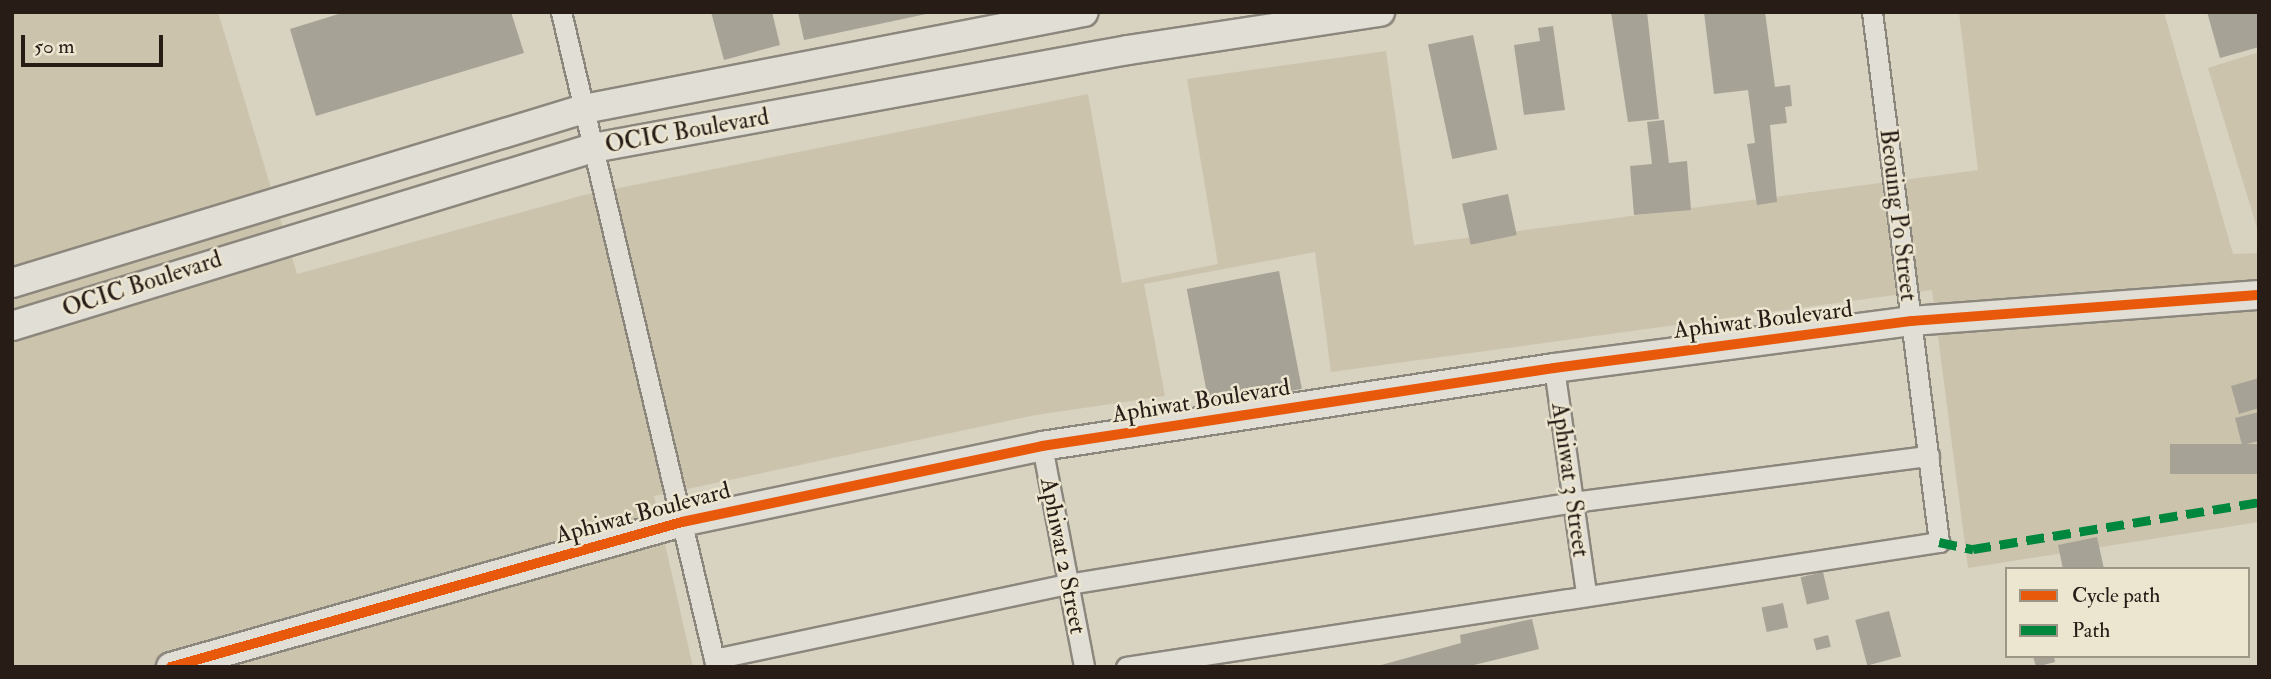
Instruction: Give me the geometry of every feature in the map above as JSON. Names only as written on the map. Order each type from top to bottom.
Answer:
[{"type":"street","points":[[561,12],[715,663],[1068,584],[1573,502],[1929,456]]},
{"type":"street","name":"OCIC Boulevard","points":[[12,284],[584,109],[1084,12]]},
{"type":"street","name":"OCIC Boulevard","points":[[12,326],[593,148],[1128,50],[1380,12]]},
{"type":"street","name":"Beouing Po Street","points":[[1586,592],[1939,542],[1872,12]]},
{"type":"street","name":"Aphiwat Boulevard","points":[[171,667],[682,522],[1042,446],[1554,368],[1912,321],[2259,295]]},
{"type":"street","name":"Aphiwat 3 Street","points":[[1554,368],[1586,592]]},
{"type":"street","name":"Aphiwat 2 Street","points":[[1042,446],[1084,667]]},
{"type":"street","points":[[1126,667],[1586,592]]},
{"type":"shaded area","points":[[12,12],[218,12],[297,274],[584,195],[1088,94],[1122,283],[1218,264],[1187,79],[1386,51],[1414,245],[1978,170],[1959,12],[2164,12],[2233,254],[2259,253],[2259,522],[1968,568],[1932,290],[1331,372],[1315,252],[1144,284],[1165,396],[1036,415],[654,496],[693,667],[12,667]]},
{"type":"shaded area","points":[[2259,52],[2259,234],[2208,68]]},
{"type":"building","points":[[345,12],[511,12],[524,53],[316,116],[290,29]]},
{"type":"building","points":[[711,12],[772,12],[780,45],[724,60]]},
{"type":"building","points":[[798,12],[931,12],[931,13],[804,40]]},
{"type":"building","points":[[1611,12],[1647,12],[1659,119],[1628,122]]},
{"type":"building","points":[[1704,12],[1765,12],[1775,87],[1790,85],[1792,106],[1785,107],[1787,123],[1770,125],[1777,202],[1757,205],[1747,144],[1755,143],[1748,90],[1714,94]]},
{"type":"building","points":[[2207,12],[2259,12],[2259,47],[2220,58]]},
{"type":"building","points":[[1553,26],[1565,110],[1524,115],[1514,45],[1540,41],[1538,28]]},
{"type":"building","points":[[1473,35],[1497,149],[1452,159],[1428,45]]},
{"type":"building","points":[[1664,120],[1669,163],[1687,161],[1691,210],[1634,215],[1630,166],[1652,164],[1647,122]]},
{"type":"building","points":[[1508,194],[1517,235],[1471,245],[1462,204]]},
{"type":"building","points":[[1279,271],[1302,389],[1210,407],[1187,289]]},
{"type":"building","points":[[2259,378],[2259,408],[2239,414],[2231,386]]},
{"type":"building","points":[[2259,412],[2259,441],[2242,445],[2235,418]]},
{"type":"building","points":[[2170,444],[2259,444],[2259,474],[2170,474]]},
{"type":"building","points":[[2097,537],[2104,567],[2063,567],[2058,545]]},
{"type":"building","points":[[1823,572],[1829,599],[1807,604],[1801,577]]},
{"type":"building","points":[[1783,603],[1788,627],[1767,632],[1761,608]]},
{"type":"building","points":[[1889,611],[1901,656],[1867,665],[1855,620]]},
{"type":"building","points":[[1532,619],[1539,649],[1466,667],[1374,667],[1461,643],[1460,635]]},
{"type":"building","points":[[1828,635],[1831,647],[1816,650],[1813,639]]},
{"type":"building","points":[[2034,658],[2054,658],[2055,662],[2036,667]]},
{"type":"marked path","points":[[1939,542],[1973,549],[2259,502]]},
{"type":"cycle path","points":[[171,667],[682,522],[1042,446],[1554,368],[1912,321],[2259,295]]}]
